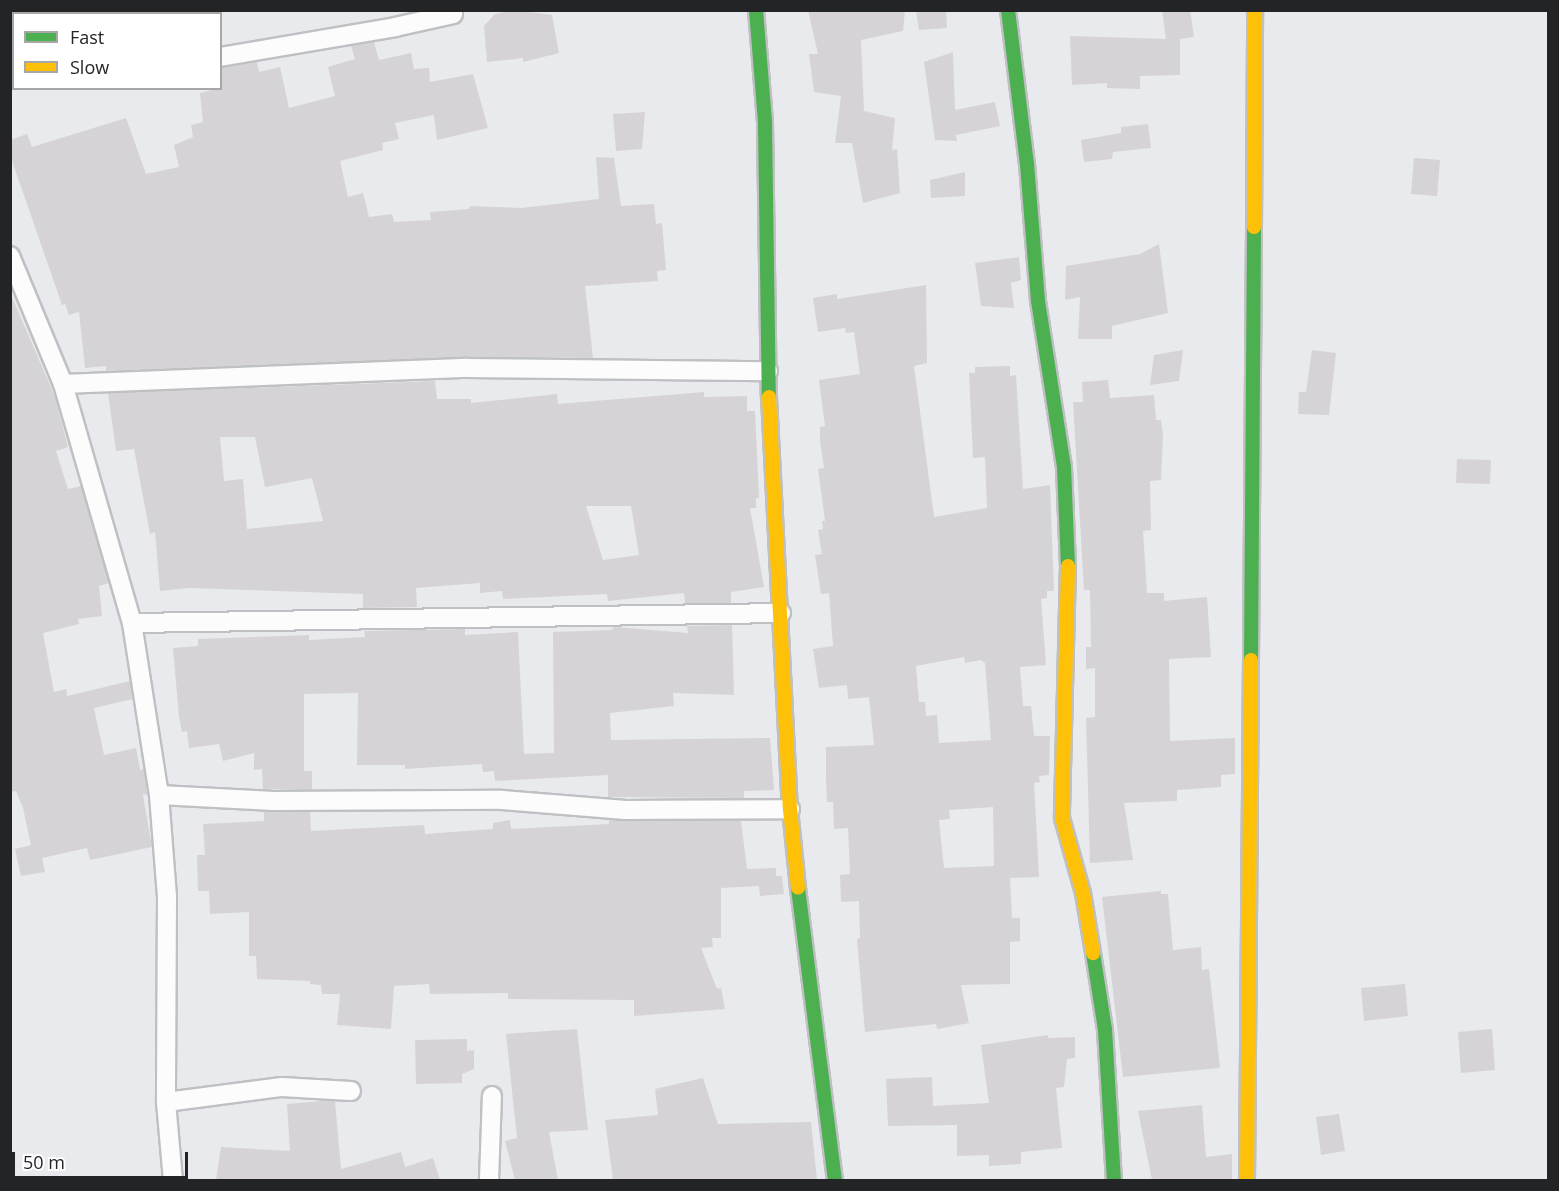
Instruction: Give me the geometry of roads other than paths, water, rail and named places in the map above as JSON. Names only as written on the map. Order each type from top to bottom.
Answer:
[{"type":"street","points":[[756,10],[765,123],[768,371],[782,613],[790,809],[807,976],[835,1180]]},
{"type":"street","points":[[1008,10],[1027,164],[1038,301],[1064,467],[1070,609],[1062,818],[1083,893],[1105,1030],[1114,1180]]},
{"type":"street","points":[[1247,1180],[1255,10]]},
{"type":"street","points":[[222,57],[457,12]]},
{"type":"street","points":[[10,256],[63,384],[132,623],[159,795],[167,897],[166,1102],[173,1180]]},
{"type":"street","points":[[63,384],[468,368],[768,371]]},
{"type":"street","points":[[132,623],[782,613]]},
{"type":"street","points":[[159,795],[274,801],[502,800],[626,810],[790,809]]},
{"type":"street","points":[[166,1102],[282,1087],[351,1091]]},
{"type":"street","points":[[489,1180],[492,1096]]}]
